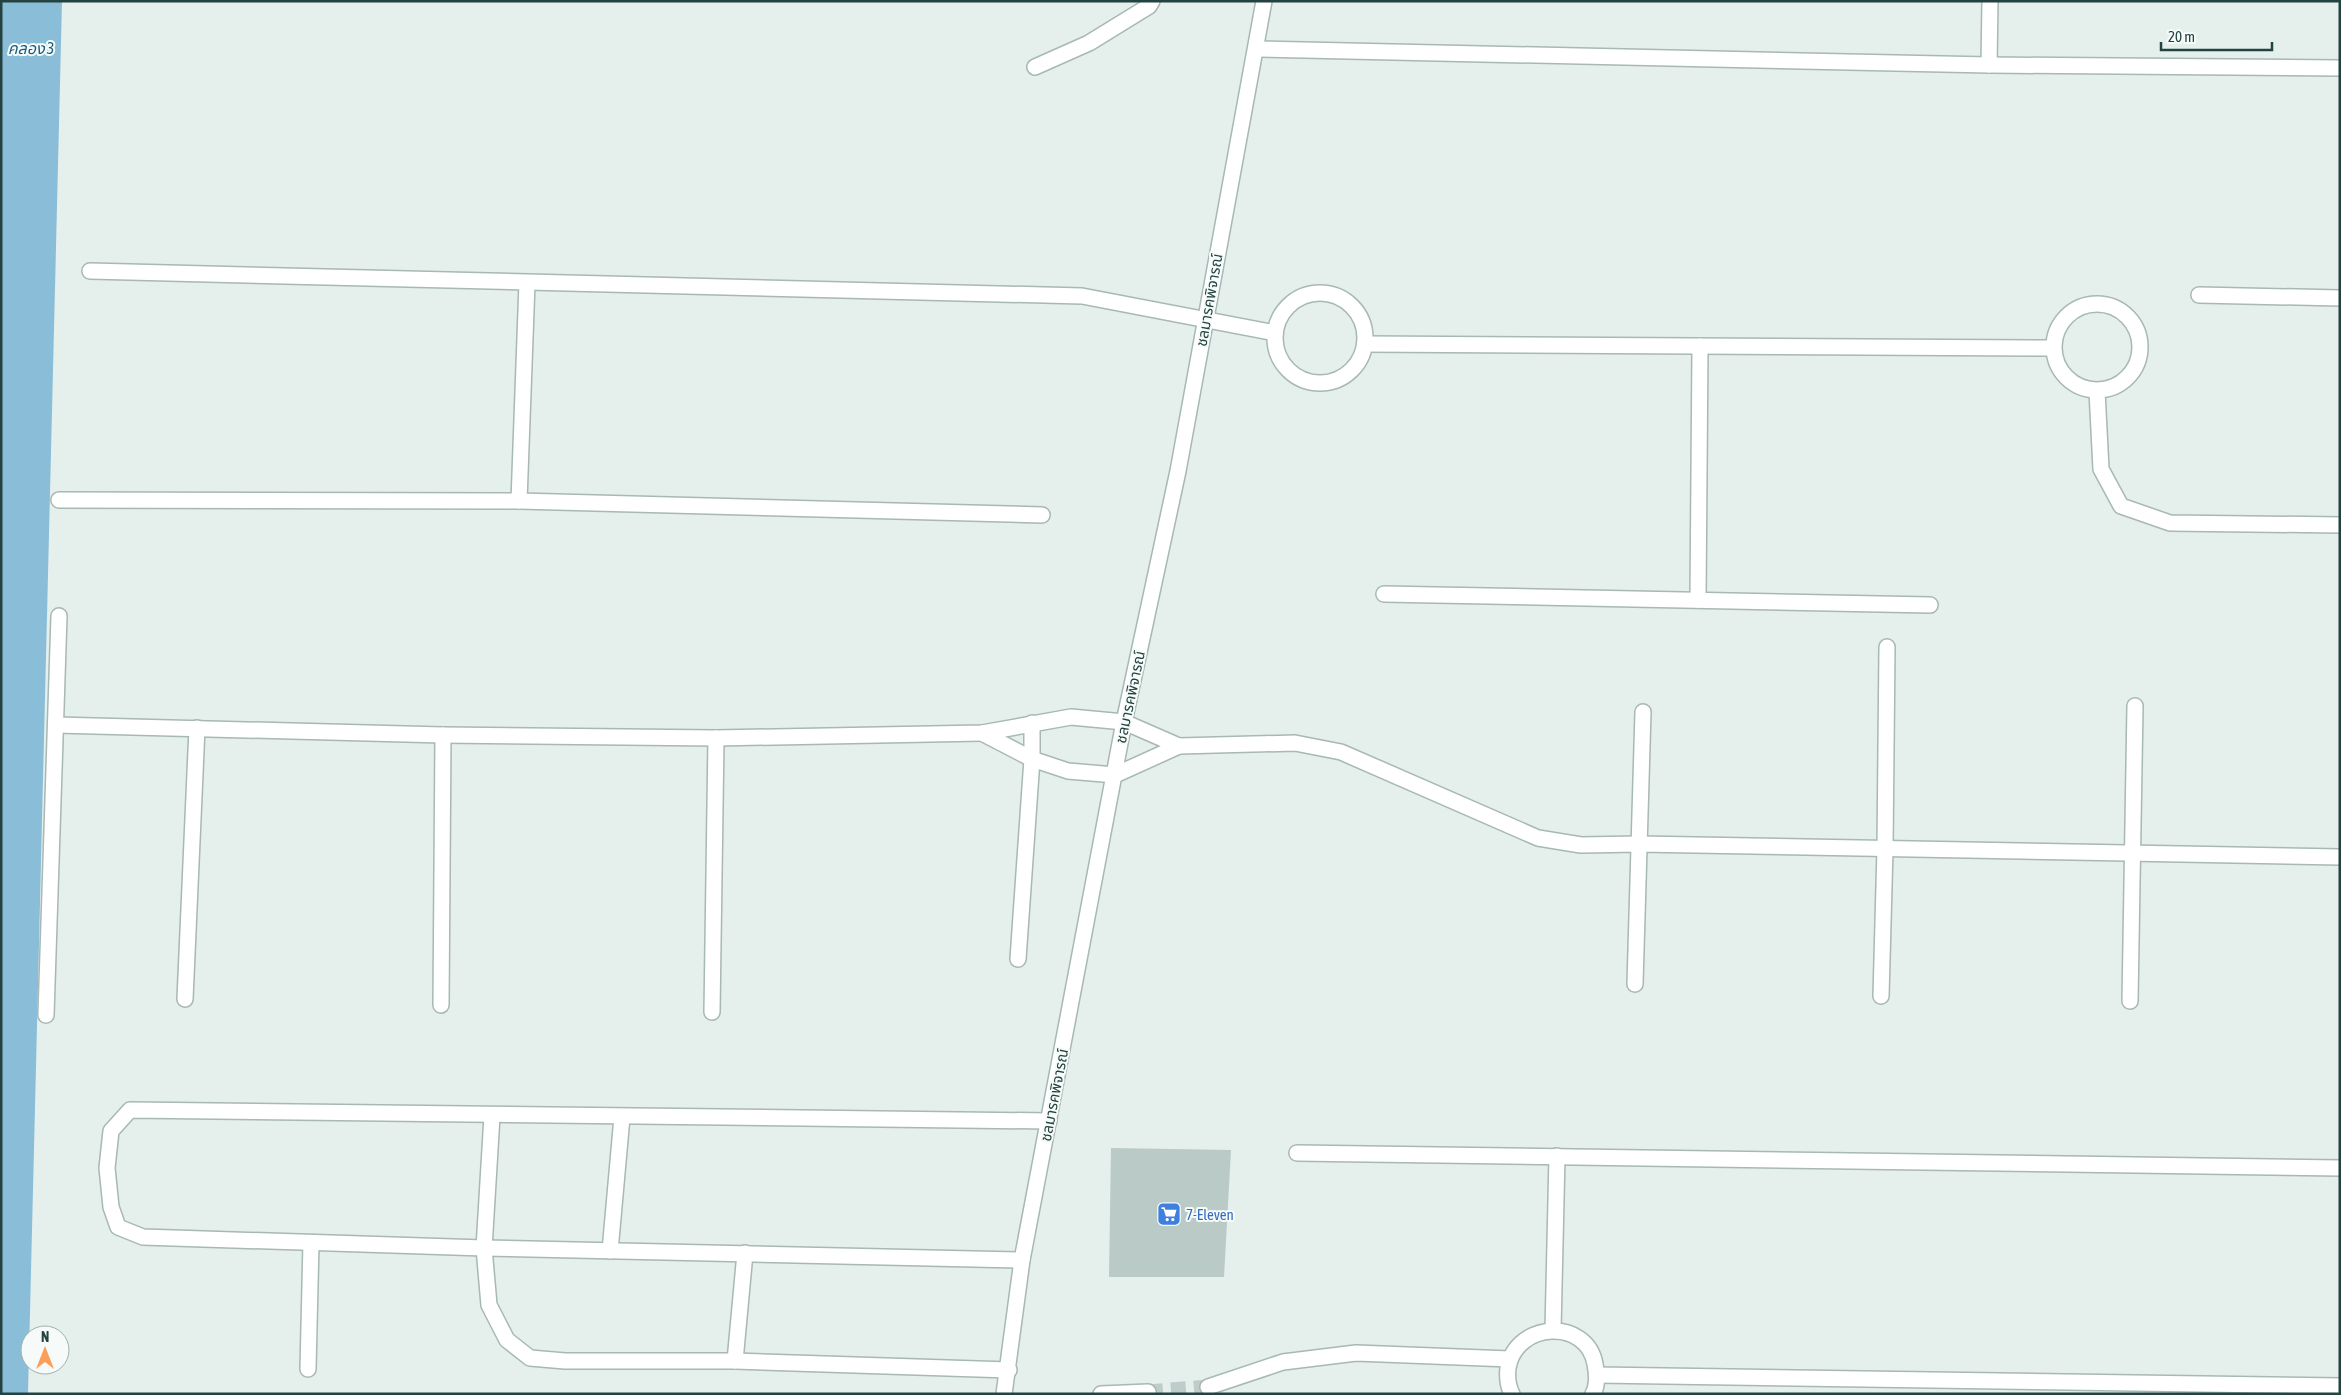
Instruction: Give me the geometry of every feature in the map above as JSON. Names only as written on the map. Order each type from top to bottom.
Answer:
[{"type":"street","points":[[1034,67],[1089,43],[1149,6],[1152,1]]},
{"type":"street","name":"ชลมารคพิจารณ์","points":[[1004,1394],[1009,1370],[1022,1260],[1124,722],[1178,471],[1264,1]]},
{"type":"street","points":[[1989,65],[1990,1]]},
{"type":"street","points":[[1256,49],[1989,65],[2340,68]]},
{"type":"street","points":[[90,272],[1082,296],[1275,332]]},
{"type":"street","points":[[519,501],[527,283]]},
{"type":"street","points":[[1312,294],[1326,294],[1339,297],[1351,305],[1360,317],[1365,330],[1365,344],[1360,359],[1351,371],[1337,380],[1322,384],[1306,381],[1292,374],[1282,363],[1276,348],[1275,332],[1278,319],[1287,307],[1298,299],[1312,294]]},
{"type":"street","points":[[2199,295],[2340,298]]},
{"type":"street","points":[[2101,304],[2115,308],[2127,316],[2136,328],[2140,342],[2139,356],[2134,370],[2124,381],[2112,388],[2097,390],[2084,389],[2062,373],[2056,361],[2053,348],[2056,333],[2062,321],[2073,311],[2086,305],[2101,304]]},
{"type":"street","points":[[1365,344],[2053,348]]},
{"type":"street","points":[[1698,600],[1700,346]]},
{"type":"street","points":[[2097,390],[2101,469],[2121,506],[2170,522],[2340,525]]},
{"type":"street","points":[[59,500],[519,501],[1042,514]]},
{"type":"street","points":[[1384,594],[1930,605]]},
{"type":"street","points":[[46,1015],[59,616]]},
{"type":"street","points":[[1881,996],[1887,647]]},
{"type":"street","points":[[2130,1001],[2135,706]]},
{"type":"street","points":[[1635,984],[1644,712]]},
{"type":"street","points":[[56,725],[443,735],[716,738],[982,734],[1071,717],[1124,722],[1179,746]]},
{"type":"street","points":[[1018,959],[1032,759],[1032,723]]},
{"type":"street","points":[[185,999],[197,728]]},
{"type":"street","points":[[982,734],[1032,759],[1068,771],[1115,775],[1179,746],[1295,743],[1341,752],[1538,838],[1581,845],[1639,844],[2340,857]]},
{"type":"street","points":[[441,1006],[443,735]]},
{"type":"street","points":[[712,1012],[716,738]]},
{"type":"street","points":[[1022,1260],[484,1248],[143,1237],[118,1227],[111,1206],[107,1168],[111,1131],[130,1110],[492,1116],[1049,1121]]},
{"type":"street","points":[[492,1116],[484,1248],[489,1305],[507,1340],[530,1358],[565,1361],[735,1361],[1009,1370]]},
{"type":"street","points":[[610,1251],[622,1117]]},
{"type":"street","points":[[1297,1153],[2340,1168]]},
{"type":"street","points":[[1553,1330],[1557,1156]]},
{"type":"street","points":[[308,1369],[310,1243]]},
{"type":"street","points":[[735,1361],[745,1253]]},
{"type":"street","points":[[1512,1394],[1507,1374],[1510,1359],[1517,1347],[1527,1338],[1539,1332],[1553,1330],[1570,1334],[1584,1343],[1594,1358],[1597,1375],[1593,1394]]},
{"type":"street","points":[[1208,1387],[1283,1362],[1356,1353],[1510,1359]]},
{"type":"street","points":[[1597,1375],[2340,1386]]},
{"type":"street","points":[[1101,1394],[1148,1392]]},
{"type":"water","name":"คลอง 3","points":[[1,1],[62,1],[30,1325],[20,1325],[20,1375],[28,1375],[28,1394],[1,1394]]},
{"type":"building","name":"7-Eleven","points":[[1111,1148],[1231,1150],[1224,1277],[1109,1277]]},
{"type":"tunnel","points":[[1148,1392],[1208,1387]]},
{"type":"place","name":"7-Eleven","points":[[1169,1214]]}]
